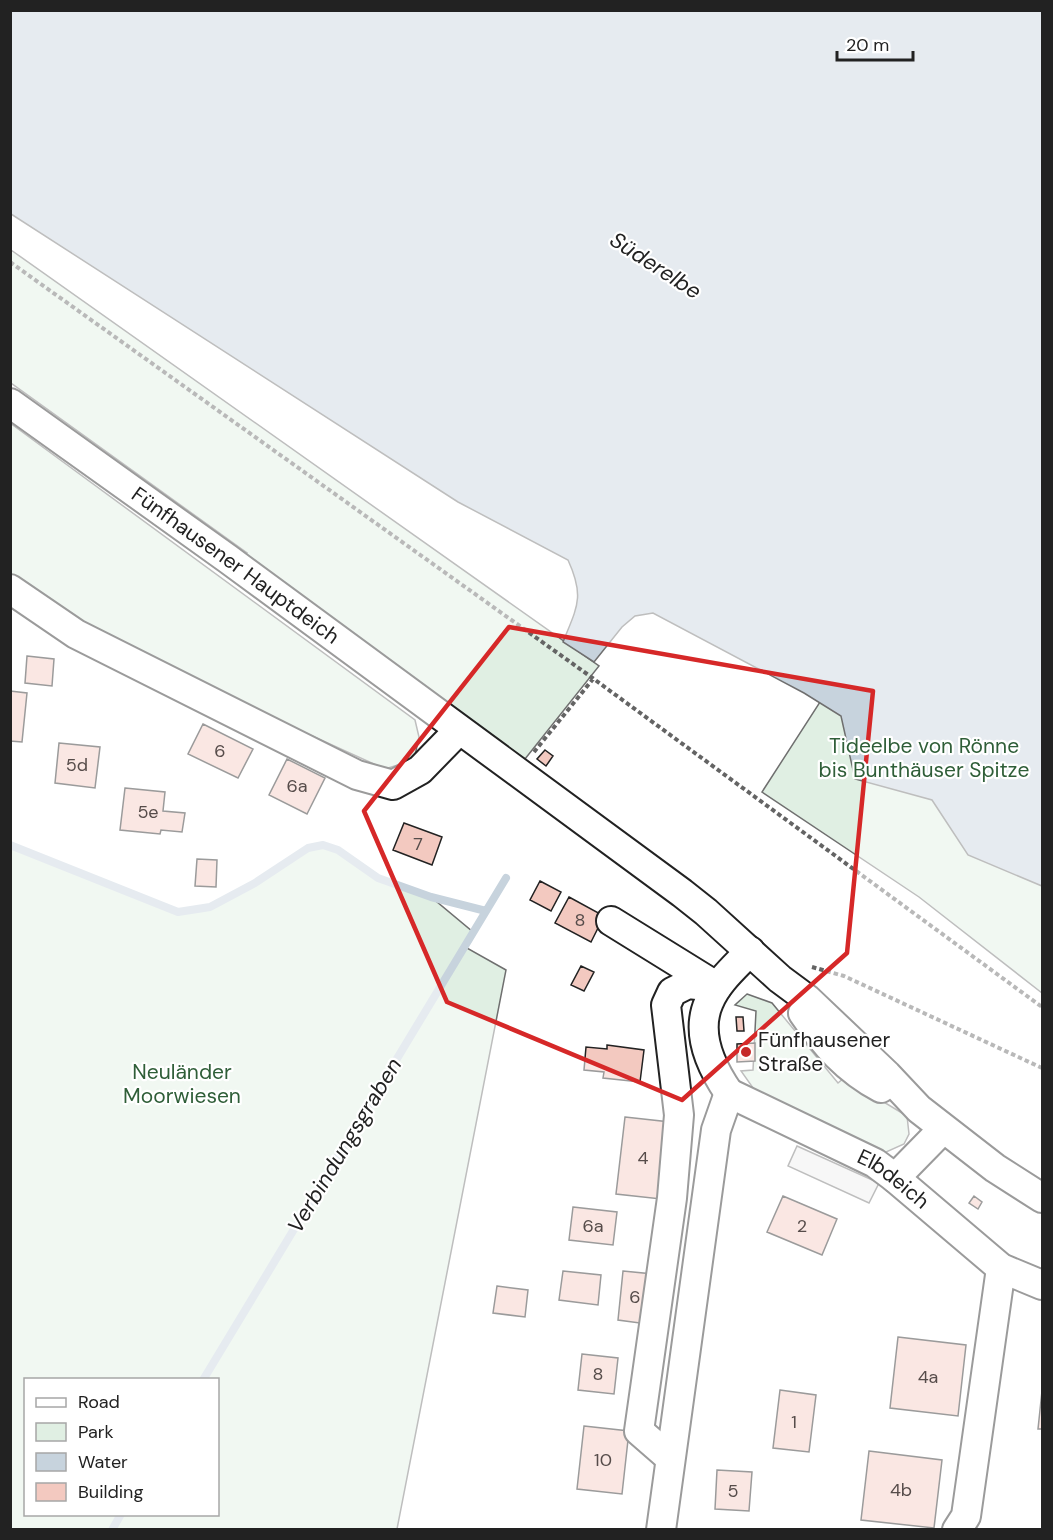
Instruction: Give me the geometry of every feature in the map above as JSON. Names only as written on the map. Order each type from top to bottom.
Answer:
[{"type":"street","name":"Fünfhausener Hauptdeich","points":[[10,403],[526,777],[706,912],[750,951]]},
{"type":"street","points":[[10,589],[76,634],[357,775],[393,785],[420,770],[459,730]]},
{"type":"street","points":[[611,921],[717,987]]},
{"type":"street","points":[[661,1530],[716,1130],[729,1093],[706,1048],[704,1033],[707,1008],[717,987],[750,951],[791,972],[823,1041],[840,1060],[875,1086],[919,1109],[995,1168],[1042,1198]]},
{"type":"street","points":[[670,1458],[639,1431],[672,1198],[679,1115],[666,1005],[672,992],[688,984],[717,987]]},
{"type":"street","name":"Elbdeich","points":[[729,1093],[875,1163],[1001,1268],[1042,1285]]},
{"type":"street","points":[[895,1178],[943,1129]]},
{"type":"street","points":[[957,1530],[966,1516],[1001,1268]]},
{"type":"path","points":[[10,262],[593,679],[1042,1007]]},
{"type":"path","points":[[536,750],[593,679]]},
{"type":"path","points":[[791,972],[843,976],[1042,1068]]},
{"type":"highlighted area","points":[[509,627],[873,691],[847,953],[682,1100],[447,1002],[364,811]]},
{"type":"green space","points":[[11,250],[599,666],[525,759],[243,558],[247,553],[11,383]]},
{"type":"green space","name":"Tideelbe von Rönne bis Bunthäuser Spitze","points":[[1029,378],[1042,385],[1042,993],[919,897],[762,792]]},
{"type":"green space","points":[[10,423],[415,720],[419,737],[414,760],[385,769],[138,657],[11,575]]},
{"type":"green space","name":"Neuländer Moorwiesen","points":[[11,845],[178,912],[201,908],[224,900],[255,883],[308,848],[323,845],[338,850],[378,878],[431,897],[473,932],[465,947],[506,970],[397,1529],[11,1529]]},
{"type":"green space","points":[[747,994],[772,1003],[838,1083],[844,1078],[907,1116],[909,1134],[904,1144],[884,1153],[758,1095],[741,1071],[753,1070],[756,1011],[735,1005]]},
{"type":"shaded area","points":[[797,1146],[879,1183],[869,1203],[788,1166]]},
{"type":"water","name":"Süderelbe","points":[[10,11],[1042,11],[1042,886],[968,855],[932,800],[855,779],[841,716],[804,693],[653,613],[635,616],[622,627],[594,662],[563,642],[572,620],[578,593],[568,560],[458,502],[11,214]]},
{"type":"building","points":[[27,656],[54,659],[52,686],[25,683]]},
{"type":"building","points":[[10,691],[27,693],[22,742],[10,741]]},
{"type":"building","points":[[203,724],[253,749],[238,778],[188,754]]},
{"type":"building","points":[[59,743],[100,747],[95,788],[55,783]]},
{"type":"building","points":[[545,750],[553,756],[546,766],[537,759]]},
{"type":"building","points":[[287,759],[325,778],[307,814],[269,795]]},
{"type":"building","points":[[125,788],[165,792],[163,811],[185,813],[182,832],[161,830],[160,834],[120,830]]},
{"type":"building","points":[[404,823],[442,837],[432,865],[393,850]]},
{"type":"building","points":[[197,859],[217,860],[216,887],[195,886]]},
{"type":"building","points":[[540,881],[561,892],[551,911],[530,900]]},
{"type":"building","points":[[569,897],[604,916],[591,942],[555,923]]},
{"type":"building","points":[[581,966],[594,972],[584,991],[571,985]]},
{"type":"building","points":[[736,1017],[743,1017],[744,1031],[737,1031]]},
{"type":"building","name":"Fünfhausener Straße","points":[[755,1043],[755,1061],[737,1062],[737,1044]]},
{"type":"building","points":[[607,1045],[644,1050],[640,1082],[603,1078],[604,1072],[584,1070],[586,1047],[607,1049]]},
{"type":"building","points":[[625,1117],[670,1122],[661,1199],[616,1194]]},
{"type":"building","points":[[783,1196],[837,1219],[822,1255],[767,1232]]},
{"type":"building","points":[[974,1196],[982,1202],[978,1209],[969,1203]]},
{"type":"building","points":[[573,1207],[617,1212],[613,1245],[569,1240]]},
{"type":"building","points":[[563,1271],[601,1275],[598,1305],[559,1300]]},
{"type":"building","points":[[623,1271],[653,1274],[647,1324],[618,1320]]},
{"type":"building","points":[[497,1286],[528,1290],[525,1317],[493,1313]]},
{"type":"building","points":[[898,1337],[966,1345],[958,1416],[890,1408]]},
{"type":"building","points":[[582,1354],[618,1358],[614,1394],[578,1390]]},
{"type":"building","points":[[780,1390],[816,1395],[809,1452],[773,1448]]},
{"type":"building","points":[[1042,1391],[1042,1429],[1038,1429]]},
{"type":"building","points":[[584,1426],[629,1431],[622,1494],[577,1489]]},
{"type":"building","points":[[869,1451],[942,1460],[934,1528],[861,1520]]},
{"type":"building","points":[[717,1470],[752,1472],[749,1511],[715,1509]]},
{"type":"waterway","points":[[10,845],[178,912],[210,907],[255,883],[308,848],[323,845],[338,850],[378,878],[431,897],[486,911]]},
{"type":"waterway","name":"Verbindungsgraben","points":[[204,1378],[506,878]]},
{"type":"waterway","name":"Verbindungsgraben","points":[[112,1530],[120,1516]]},
{"type":"place","name":"Fünfhausener Straße","points":[[746,1052]]}]
